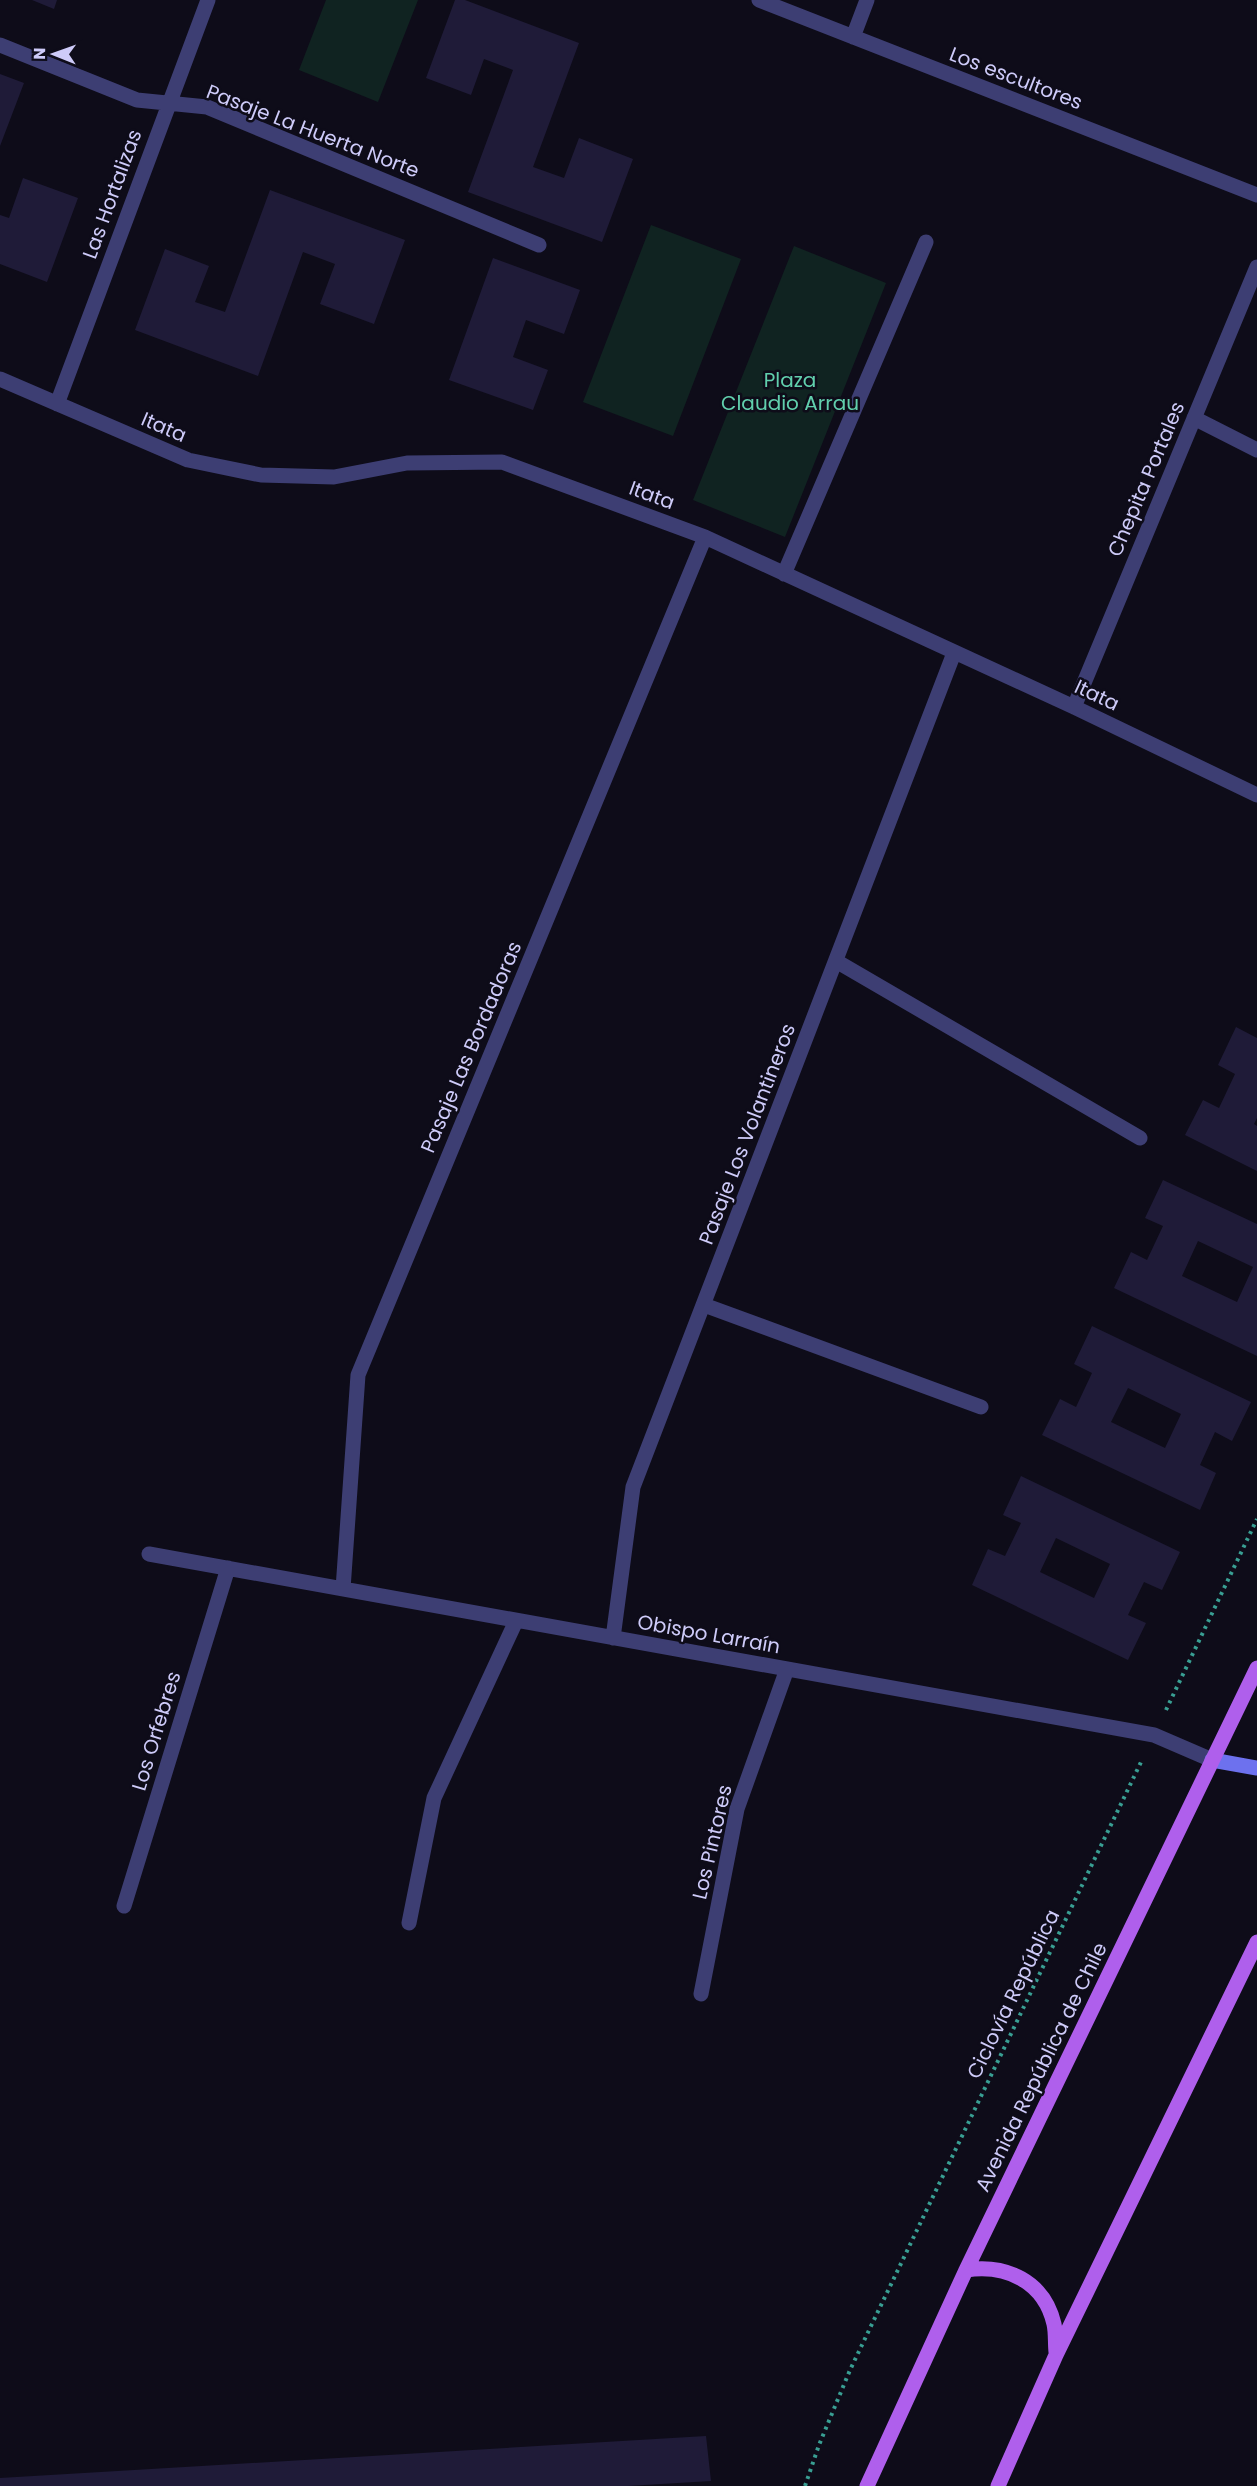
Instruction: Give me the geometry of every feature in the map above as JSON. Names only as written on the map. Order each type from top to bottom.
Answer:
[{"type":"main road","name":"Avenida República de Chile","points":[[867,2486],[966,2270],[1257,1668]]},
{"type":"main road","points":[[998,2486],[1056,2355],[1257,1942]]},
{"type":"main road","points":[[966,2270],[984,2268],[1001,2270],[1018,2276],[1032,2286],[1043,2297],[1051,2311],[1055,2326],[1056,2355]]},
{"type":"street","name":"Las Hortalizas","points":[[57,404],[208,0]]},
{"type":"street","name":"Los escultores","points":[[759,0],[1257,195]]},
{"type":"street","points":[[853,37],[867,0]]},
{"type":"street","name":"Pasaje La Huerta Norte","points":[[0,45],[137,100],[207,107],[539,245]]},
{"type":"street","points":[[784,574],[926,242]]},
{"type":"street","name":"Chepita Portales","points":[[1074,707],[1257,267]]},
{"type":"street","name":"Itata","points":[[0,379],[188,460],[261,475],[333,477],[407,463],[502,462],[705,537],[1074,707],[1257,795]]},
{"type":"street","points":[[1194,418],[1257,450]]},
{"type":"street","name":"Pasaje Las Bordadoras","points":[[343,1589],[358,1375],[705,537]]},
{"type":"street","name":"Pasaje Los Volantineros","points":[[613,1638],[633,1487],[954,653]]},
{"type":"street","points":[[836,961],[1140,1138]]},
{"type":"street","points":[[704,1305],[981,1407]]},
{"type":"street","name":"Obispo Larraín","points":[[149,1554],[1154,1735],[1212,1760],[1257,1768]]},
{"type":"street","name":"Los Orfebres","points":[[124,1906],[228,1568]]},
{"type":"street","points":[[409,1923],[434,1798],[516,1621]]},
{"type":"street","name":"Los Pintores","points":[[701,1994],[737,1809],[787,1669]]},
{"type":"path","name":"Ciclovía República","points":[[806,2486],[819,2445],[850,2370],[1257,1519]]},
{"type":"green space","points":[[326,0],[418,0],[378,102],[299,70]]},
{"type":"green space","points":[[651,225],[741,259],[673,436],[583,402]]},
{"type":"green space","name":"Plaza Claudio Arrau","points":[[794,246],[886,283],[785,537],[693,500]]},
{"type":"building","points":[[32,0],[57,0],[54,9]]},
{"type":"building","points":[[455,0],[465,0],[579,43],[533,167],[564,178],[579,138],[633,159],[602,242],[468,192],[513,70],[484,59],[471,95],[426,78]]},
{"type":"building","points":[[0,74],[24,83],[0,146]]},
{"type":"building","points":[[23,178],[78,198],[47,282],[0,264],[0,215],[9,218]]},
{"type":"building","points":[[270,190],[405,240],[374,324],[320,304],[335,264],[303,252],[258,376],[135,330],[165,249],[209,266],[195,302],[225,312]]},
{"type":"building","points":[[493,258],[580,290],[564,334],[526,320],[513,357],[548,370],[533,410],[449,380]]},
{"type":"building","points":[[1236,1027],[1257,1038],[1257,1118],[1254,1124],[1257,1126],[1257,1171],[1185,1135],[1203,1100],[1219,1108],[1235,1074],[1218,1065]]},
{"type":"building","points":[[1163,1180],[1257,1224],[1257,1356],[1114,1288],[1131,1252],[1147,1260],[1163,1226],[1145,1218]],"holes":[[[1198,1241],[1253,1267],[1237,1302],[1182,1276]]]},
{"type":"building","points":[[1092,1326],[1251,1402],[1232,1441],[1215,1432],[1200,1465],[1216,1473],[1200,1510],[1042,1435],[1060,1399],[1076,1407],[1092,1373],[1074,1364]],"holes":[[[1128,1388],[1181,1414],[1165,1448],[1111,1422]]]},
{"type":"building","points":[[1021,1476],[1180,1552],[1162,1590],[1144,1582],[1128,1615],[1146,1623],[1128,1660],[972,1585],[988,1549],[1005,1556],[1021,1523],[1003,1515]],"holes":[[[1056,1538],[1110,1564],[1094,1598],[1040,1572]]]},
{"type":"building","points":[[706,2436],[711,2481],[628,2486],[0,2486],[0,2478]]}]
